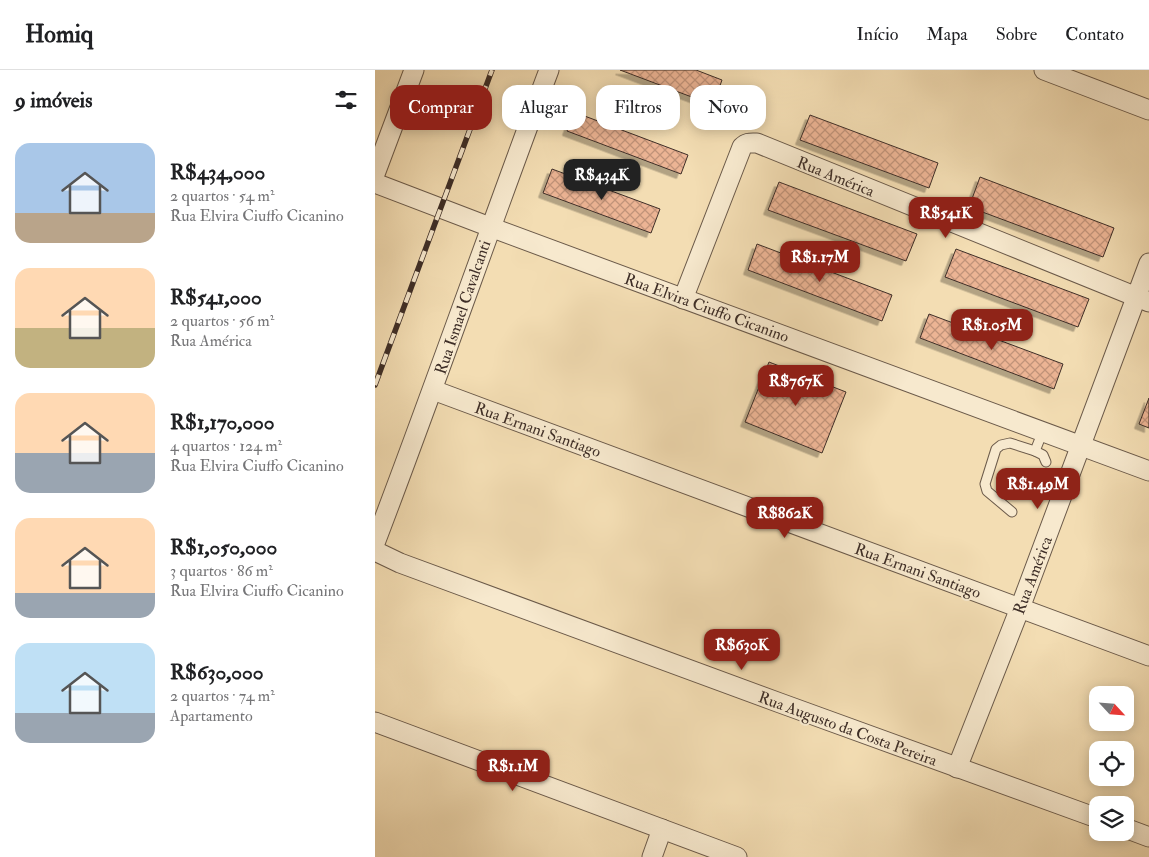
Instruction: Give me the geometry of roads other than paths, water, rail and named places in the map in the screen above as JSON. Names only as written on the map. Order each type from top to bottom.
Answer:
[{"type":"street","points":[[375,174],[414,70]]},
{"type":"street","name":"Rua Ismael Cavalcanti","points":[[375,543],[433,390],[490,227],[549,70]]},
{"type":"street","points":[[1044,70],[1149,110]]},
{"type":"street","name":"Rua América","points":[[683,299],[743,146],[746,143],[757,143],[1143,300]]},
{"type":"street","name":"Rua Elvira Ciuffo Cicanino","points":[[375,183],[1149,471]]},
{"type":"street","name":"Rua América","points":[[957,768],[1081,446],[1143,300],[1149,263]]},
{"type":"street","name":"Rua Ernani Santiago","points":[[433,390],[1149,656]]},
{"type":"street","name":"Rua Augusto da Costa Pereira","points":[[375,551],[419,569],[1089,815]]},
{"type":"street","points":[[375,722],[737,857]]},
{"type":"street","points":[[652,857],[662,829]]},
{"type":"street","points":[[1134,831],[1149,837]]},
{"type":"lane","points":[[1035,451],[1043,431]]},
{"type":"lane","points":[[1012,512],[987,491],[985,484],[996,449],[1001,445],[1010,443],[1043,455],[1046,462]]},
{"type":"railway","points":[[375,385],[492,70]]}]
